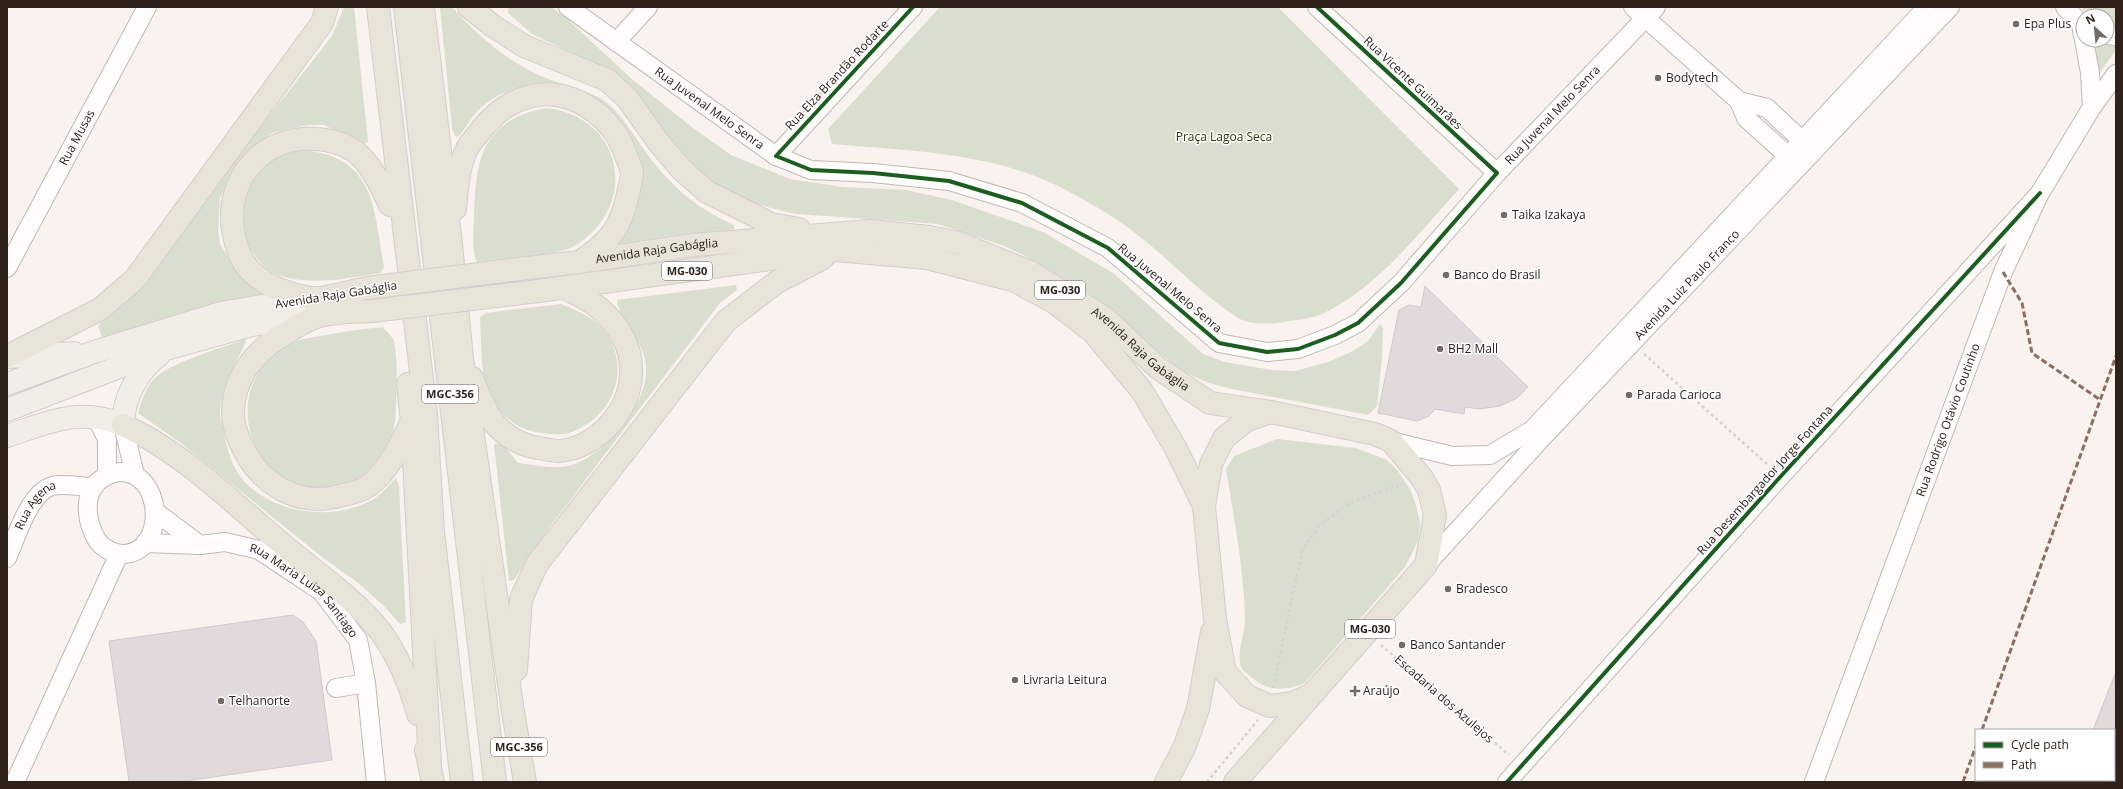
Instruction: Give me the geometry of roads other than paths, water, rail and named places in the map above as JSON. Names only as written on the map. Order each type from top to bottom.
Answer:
[{"type":"highway","points":[[8,356],[100,309],[135,279],[322,23],[327,7]]},
{"type":"highway","name":"MGC-356","points":[[366,7],[390,205],[412,422],[432,773]]},
{"type":"highway","name":"MGC-356","points":[[378,7],[426,414],[433,532],[462,782]]},
{"type":"highway","name":"MGC-356","points":[[404,7],[495,782]]},
{"type":"highway","name":"MGC-356","points":[[423,7],[451,244],[462,359],[513,712],[525,782]]},
{"type":"highway","points":[[469,7],[489,17],[524,46],[607,80],[627,98],[659,143],[682,170],[707,192],[771,224],[822,234]]},
{"type":"highway","points":[[451,244],[457,184],[467,149],[489,118],[504,108],[520,99],[540,94],[555,94],[583,103],[612,126],[620,138],[632,173],[624,213],[614,233],[599,249],[579,262]]},
{"type":"highway","points":[[390,205],[376,177],[364,159],[345,145],[327,140],[304,138],[285,142],[268,149],[254,160],[244,172],[236,187],[231,219],[235,245],[245,264],[257,276],[274,287],[317,307],[266,344],[255,355],[243,375],[236,394],[233,413],[239,442],[254,468],[268,482],[298,497],[328,499],[367,487],[380,474],[396,453],[412,422]]},
{"type":"highway","name":"Avenida Raja Gabáglia","points":[[317,307],[367,288],[579,262],[693,245],[870,231],[929,237],[959,243],[1030,272],[1105,318],[1158,368],[1210,403],[1271,412]]},
{"type":"highway","points":[[513,712],[521,599],[538,564],[726,320],[777,282],[836,250]]},
{"type":"highway","name":"Avenida Raja Gabáglia","points":[[317,307],[372,311],[565,288],[836,250],[927,258],[1013,280],[1054,302],[1093,332],[1142,391],[1175,447],[1204,506]]},
{"type":"highway","points":[[462,359],[495,424],[512,438],[527,446],[558,451],[576,446],[605,429],[624,405],[631,374],[629,355],[622,335],[608,316],[598,307],[565,288]]},
{"type":"highway","points":[[1204,506],[1210,464],[1224,438],[1247,420],[1271,412]]},
{"type":"highway","name":"MG-030","points":[[1235,782],[1315,693],[1366,632],[1426,565],[1436,515],[1429,490],[1422,478],[1391,441],[1375,434],[1271,412]]},
{"type":"highway","points":[[123,425],[143,434],[195,471],[355,606],[380,631],[396,653],[412,691],[432,773]]},
{"type":"highway","name":"MG-030","points":[[1166,782],[1184,748],[1198,709],[1214,619],[1204,506]]},
{"type":"highway","points":[[1214,619],[1225,672],[1247,696],[1270,706],[1292,703],[1315,693]]},
{"type":"main road","name":"Avenida Raja Gabáglia","points":[[96,376],[166,349],[317,307]]},
{"type":"main road","name":"Avenida Raja Gabáglia","points":[[7,384],[94,352],[221,313],[317,307]]},
{"type":"main road","points":[[7,436],[57,418],[77,416],[106,418],[123,425],[124,410],[140,373],[166,349]]},
{"type":"main road","points":[[8,356],[94,352]]},
{"type":"main road","points":[[7,410],[96,376]]},
{"type":"main road","points":[[7,430],[96,376]]},
{"type":"street","name":"Rua Musas","points":[[7,268],[147,7]]},
{"type":"street","name":"Rua Juvenal Melo Senra","points":[[568,7],[776,156],[811,170],[873,173],[949,181],[1022,203],[1108,248],[1219,343],[1268,352],[1298,349],[1335,335],[1358,322],[1401,283],[1496,173],[1644,11]]},
{"type":"street","points":[[616,42],[648,7]]},
{"type":"street","name":"Rua Elza Brandão Rodarte","points":[[776,156],[914,7]]},
{"type":"street","name":"Rua Vicente Guimarães","points":[[1317,7],[1496,173]]},
{"type":"street","name":"Avenida Luiz Paulo Franco","points":[[1391,441],[1452,456],[1490,455],[1532,430],[1787,155],[1927,7]]},
{"type":"street","name":"Avenida Luiz Paulo Franco","points":[[1426,565],[1632,343],[1808,159],[1950,7]]},
{"type":"street","points":[[2065,7],[2075,20]]},
{"type":"street","points":[[1644,11],[1739,101],[1746,118],[1787,155]]},
{"type":"street","points":[[2086,48],[2090,73],[2092,107]]},
{"type":"street","name":"Rua Rodrigo Otávio Coutinho","points":[[1814,782],[2003,272],[2040,193],[2092,107],[2116,74]]},
{"type":"street","points":[[1739,101],[1767,108],[1810,147],[1808,159]]},
{"type":"street","name":"Rua Desembargador Jorge Fontana","points":[[1507,782],[1781,476],[2040,193]]},
{"type":"street","points":[[96,417],[107,438],[107,475]]},
{"type":"street","points":[[123,425],[135,474]]},
{"type":"street","points":[[126,472],[135,474],[143,481],[148,489],[157,514],[152,534],[144,543],[137,550],[119,554],[108,550],[100,544],[91,528],[90,494],[107,475],[126,472]]},
{"type":"street","name":"Rua Agena","points":[[7,558],[33,501],[43,491],[53,486],[62,486],[90,494]]},
{"type":"street","points":[[157,514],[200,545]]},
{"type":"street","name":"Rua Maria Luiza Santiago","points":[[144,543],[200,545],[225,542],[259,550],[322,592],[358,640],[366,683],[373,782]]},
{"type":"street","points":[[15,782],[119,554]]},
{"type":"street","points":[[336,688],[366,683]]},
{"type":"place","name":"Epa Plus","points":[[2016,24]]},
{"type":"place","name":"Bodytech","points":[[1658,78]]},
{"type":"place","name":"Taika Izakaya","points":[[1504,215]]},
{"type":"place","name":"Banco do Brasil","points":[[1446,275]]},
{"type":"place","name":"BH2 Mall","points":[[1440,349]]},
{"type":"place","name":"Parada Carioca","points":[[1629,395]]},
{"type":"place","name":"Bradesco","points":[[1448,589]]},
{"type":"place","name":"Banco Santander","points":[[1402,645]]},
{"type":"place","name":"Livraria Leitura","points":[[1015,680]]},
{"type":"place","name":"Araújo","points":[[1355,691]]},
{"type":"place","name":"Telhanorte","points":[[221,701]]},
{"type":"park label","name":"Praça Lagoa Seca","points":[[1224,137]]}]
